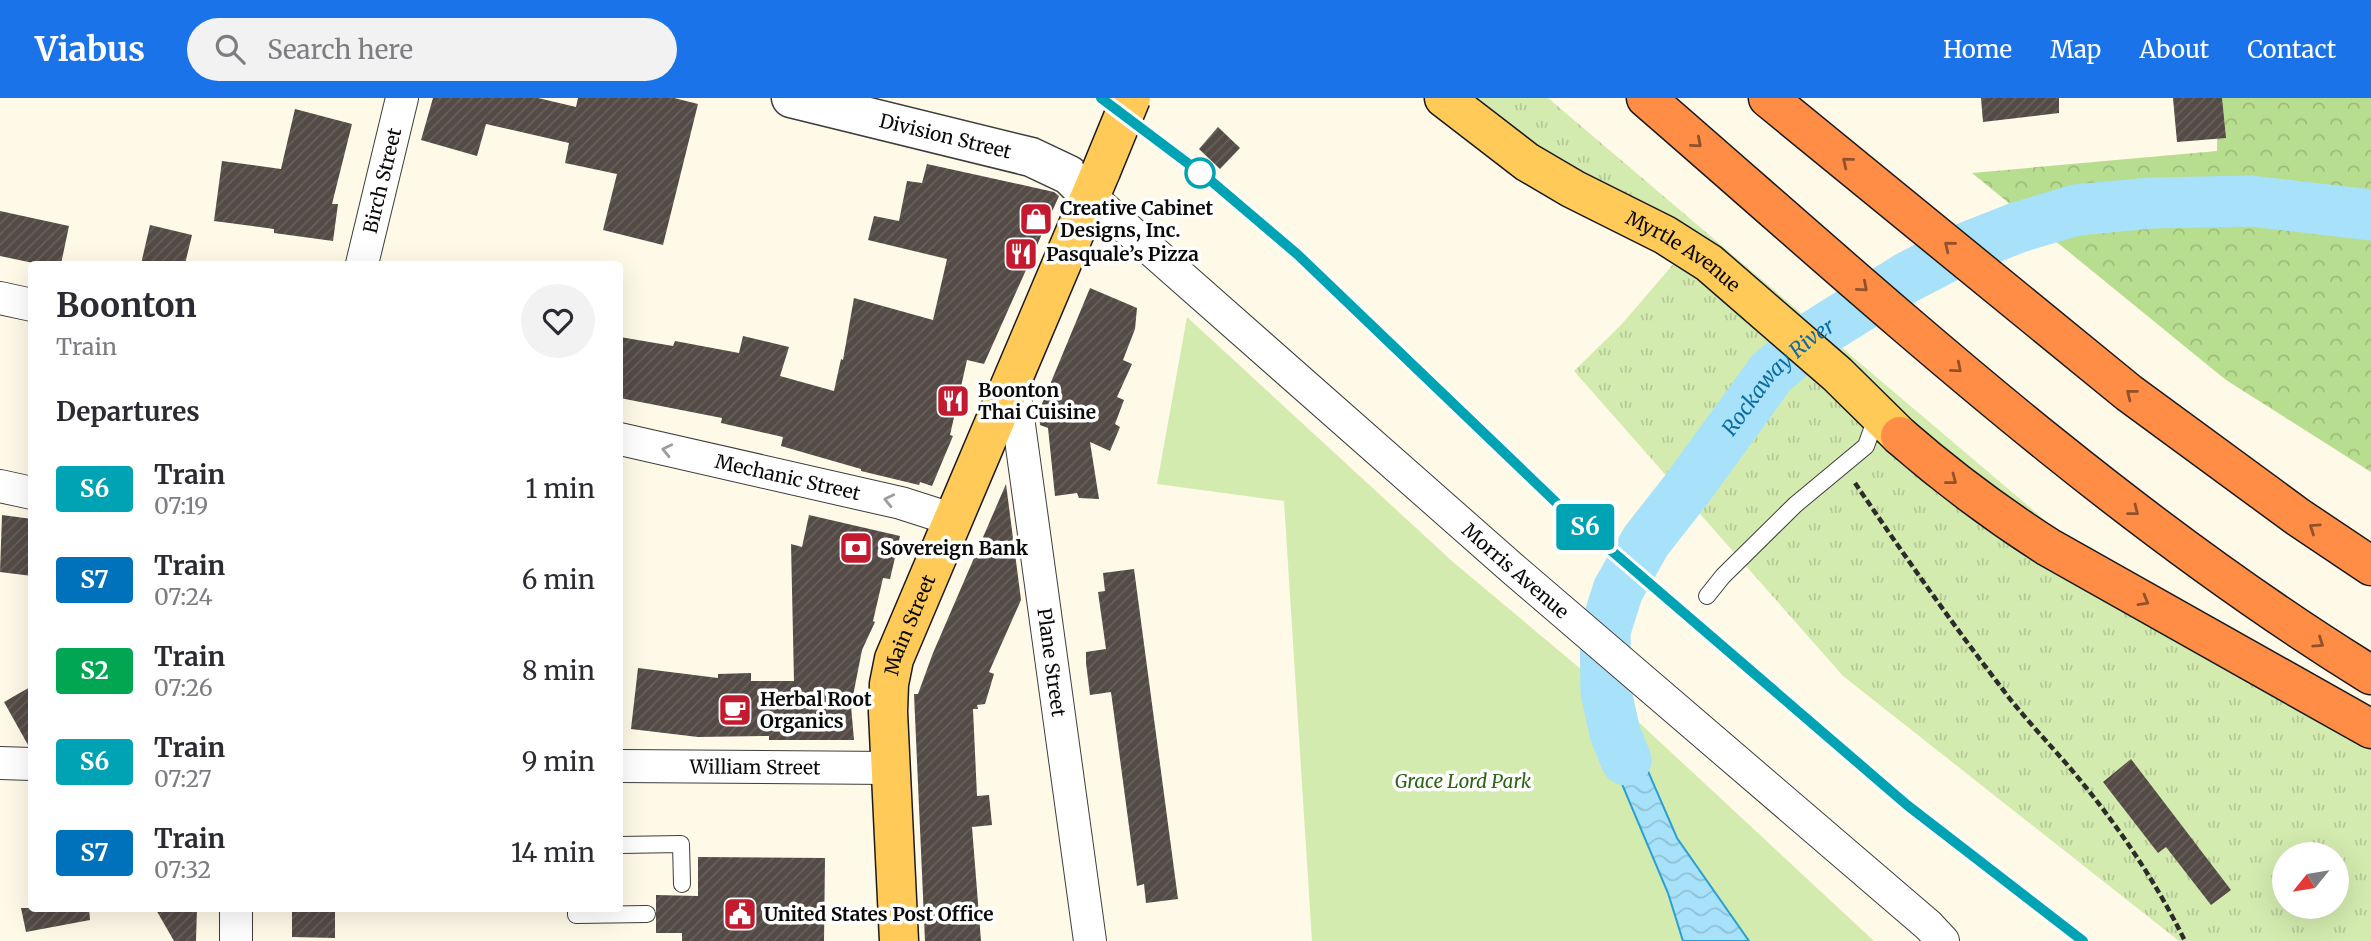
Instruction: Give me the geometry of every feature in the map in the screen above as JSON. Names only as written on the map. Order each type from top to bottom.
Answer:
[{"type":"highway","points":[[1646,98],[1905,324],[2075,466],[2245,594],[2371,675]]},
{"type":"highway","points":[[1768,98],[2129,393],[2371,566]]},
{"type":"highway","points":[[1889,424],[1947,477],[1998,515],[2048,547],[2371,729]]},
{"type":"main road","name":"Main Street","points":[[899,941],[888,712],[889,684],[894,659],[1131,98]]},
{"type":"main road","name":"Myrtle Avenue","points":[[1444,98],[1527,162],[1573,189],[1665,235],[1709,263],[1837,374],[1889,424]]},
{"type":"street","name":"Birch Street","points":[[363,261],[402,98]]},
{"type":"street","name":"Division Street","points":[[792,98],[1031,157],[1069,175],[1096,183]]},
{"type":"street","name":"Morris Avenue","points":[[1096,183],[1513,569],[1928,925],[1943,941]]},
{"type":"street","points":[[0,298],[28,304]]},
{"type":"street","name":"Plane Street","points":[[1013,381],[1090,941]]},
{"type":"street","name":"Mechanic Street","points":[[623,440],[901,503],[954,520]]},
{"type":"street","points":[[0,486],[28,492]]},
{"type":"street","points":[[0,763],[28,764]]},
{"type":"street","name":"William Street","points":[[623,766],[891,768]]},
{"type":"street","points":[[236,912],[236,941]]},
{"type":"lane","points":[[1707,596],[1723,576],[1795,505],[1889,424]]},
{"type":"lane","points":[[623,845],[681,844],[682,884]]},
{"type":"lane","points":[[576,912],[576,915],[647,914]]},
{"type":"path","points":[[1843,465],[1896,544],[2002,689],[2081,782],[2127,844],[2167,905],[2185,941]]},
{"type":"green space","points":[[1455,98],[1548,98],[2093,561],[2371,747],[2371,941],[2179,941],[1843,676],[1574,371],[1621,325],[1688,247]]},
{"type":"green space","points":[[2218,98],[2371,98],[2371,472],[2226,380],[1972,173],[2217,151]]},
{"type":"green space","name":"Grace Lord Park","points":[[1187,317],[1453,562],[1588,675],[1874,941],[1312,941],[1284,501],[1157,484]]},
{"type":"water","points":[[1588,675],[1635,719],[1644,762],[1677,838],[1749,941],[1683,941],[1668,893],[1611,758]]},
{"type":"building","points":[[433,98],[538,98],[576,107],[578,98],[674,98],[698,104],[663,245],[603,230],[617,174],[565,163],[569,143],[486,124],[477,156],[421,140]]},
{"type":"building","points":[[1981,98],[2059,98],[2059,113],[1983,122]]},
{"type":"building","points":[[2173,98],[2222,98],[2226,138],[2177,142]]},
{"type":"building","points":[[295,109],[352,124],[332,204],[338,204],[333,241],[214,221],[222,161],[281,169]]},
{"type":"building","points":[[1218,127],[1240,148],[1220,169],[1199,149]]},
{"type":"building","points":[[927,164],[1054,192],[1059,196],[984,364],[967,360],[950,435],[953,436],[932,486],[861,471],[781,446],[783,437],[721,423],[722,418],[623,399],[623,338],[673,346],[675,341],[739,353],[743,336],[789,347],[780,376],[834,391],[841,359],[843,360],[854,298],[933,320],[947,259],[868,240],[874,216],[899,221],[907,181],[922,183]]},
{"type":"building","points":[[0,211],[69,226],[62,261],[28,262],[0,256]]},
{"type":"building","points":[[150,225],[192,235],[186,261],[142,261]]},
{"type":"building","points":[[1090,288],[1137,308],[1135,329],[1123,360],[1132,364],[1117,397],[1124,400],[1115,424],[1120,427],[1110,451],[1090,442],[1099,499],[1079,498],[1077,493],[1055,496],[1048,428],[1040,425],[1039,411]]},
{"type":"building","points":[[1006,484],[1021,600],[989,672],[994,674],[985,704],[977,705],[978,709],[973,709],[977,796],[989,795],[992,825],[972,827],[981,941],[925,941],[914,694],[918,694]]},
{"type":"building","points":[[2,515],[28,518],[28,576],[0,572]]},
{"type":"building","points":[[809,515],[900,536],[890,579],[883,578],[873,621],[875,622],[862,650],[851,706],[854,740],[769,740],[769,736],[698,737],[631,729],[638,668],[718,678],[718,674],[751,673],[751,681],[794,681],[791,544],[802,547]]},
{"type":"building","points":[[1134,569],[1178,899],[1146,903],[1144,884],[1137,886],[1111,692],[1090,695],[1086,663],[1086,652],[1106,649],[1098,592],[1105,591],[1103,573]]},
{"type":"building","points":[[28,688],[28,745],[4,702]]},
{"type":"building","points":[[2131,759],[2231,890],[2211,905],[2166,847],[2158,853],[2103,782]]},
{"type":"building","name":"United States Post Office","points":[[698,857],[825,858],[824,941],[682,941],[682,933],[656,933],[656,895],[698,896]]},
{"type":"building","points":[[21,908],[28,908],[28,912],[89,912],[90,920],[26,932]]},
{"type":"building","points":[[157,912],[197,912],[196,941],[174,941]]},
{"type":"building","points":[[292,912],[335,912],[335,938],[292,937]]},
{"type":"waterway","name":"Rockaway River","points":[[1626,760],[1615,733],[1606,692],[1605,631],[1618,590],[1646,541],[1771,373],[1812,337],[1906,278],[1958,251],[2019,227],[2076,210],[2151,203],[2251,201],[2371,215]]},
{"type":"railway","points":[[1101,98],[1210,180],[1297,254],[1563,509],[1907,805],[2083,941]]},
{"type":"train","name":"S6","points":[[1101,98],[1210,180],[1297,254],[1563,509],[1907,805],[2083,941]]},
{"type":"place","name":"Creative Cabinet Designs, Inc.","points":[[1036,219]]},
{"type":"place","name":"Pasquale’s Pizza","points":[[1021,254]]},
{"type":"place","name":"Boonton Thai Cuisine","points":[[953,401]]},
{"type":"place","name":"Sovereign Bank","points":[[856,548]]},
{"type":"place","name":"Herbal Root Organics","points":[[735,710]]},
{"type":"place","name":"United States Post Office","points":[[740,914]]}]
